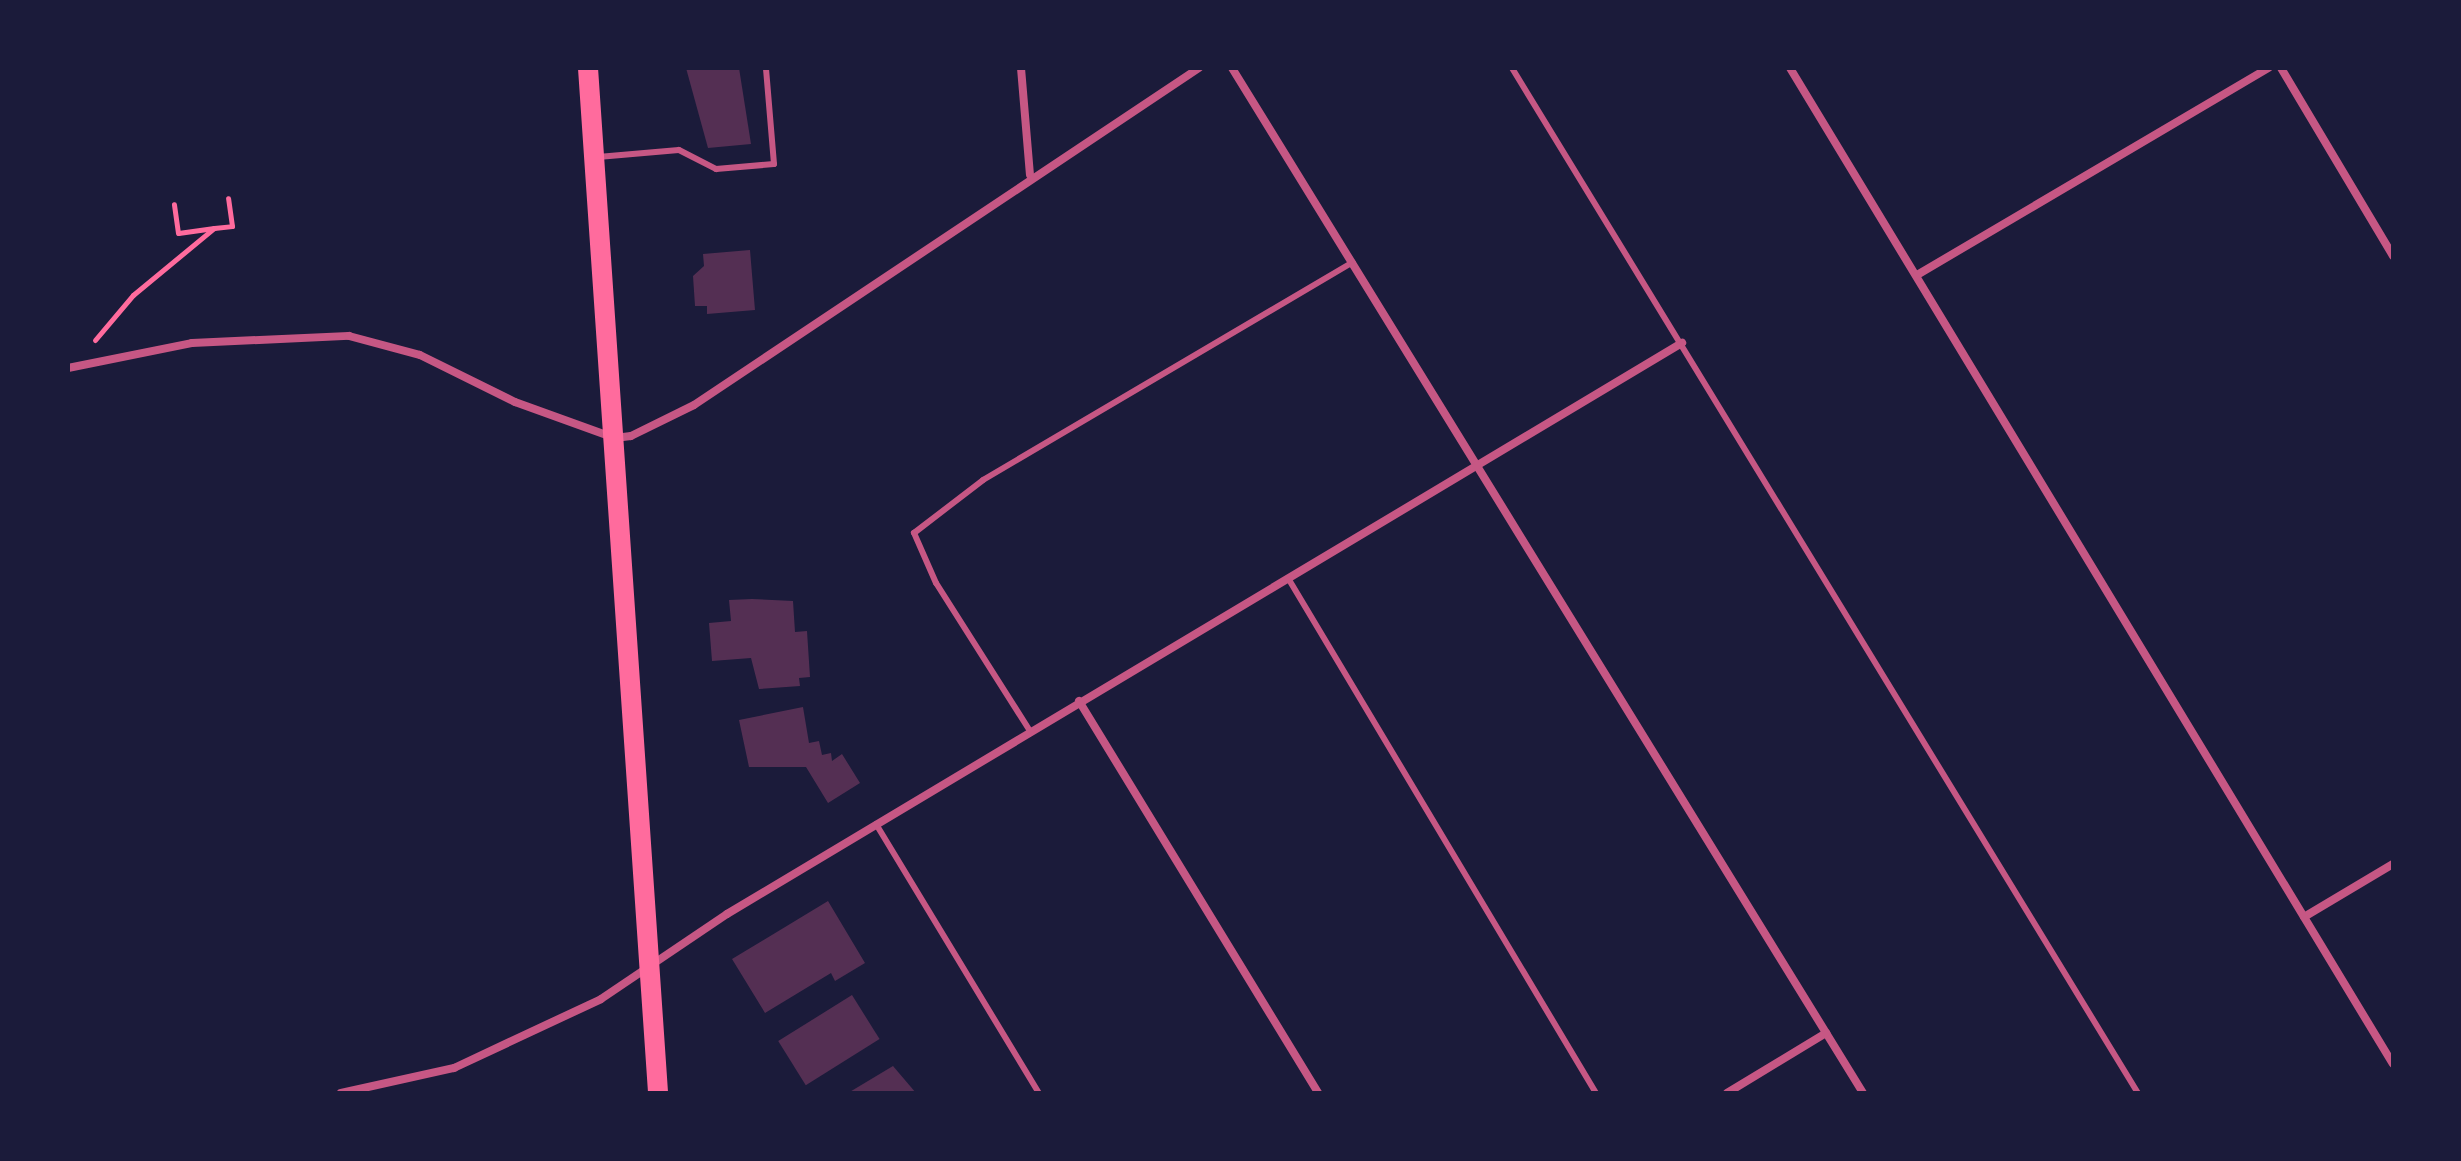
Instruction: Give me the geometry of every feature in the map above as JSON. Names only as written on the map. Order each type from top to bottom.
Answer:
[{"type":"main road","points":[[588,68],[658,1093]]},
{"type":"street","points":[[1021,68],[1030,175]]},
{"type":"street","points":[[68,368],[218,340],[349,336],[420,355],[515,402],[615,438],[694,405],[1030,175],[1199,68]]},
{"type":"street","points":[[1232,68],[1863,1093]]},
{"type":"street","points":[[1790,68],[2393,1064]]},
{"type":"street","points":[[1917,275],[2269,68]]},
{"type":"street","points":[[2281,68],[2393,256]]},
{"type":"street","points":[[341,1093],[506,1049],[648,968],[1079,701],[1682,343]]},
{"type":"street","points":[[1079,701],[1318,1093]]},
{"type":"street","points":[[2304,917],[2393,864]]},
{"type":"street","points":[[1727,1093],[1826,1033]]},
{"type":"lane","points":[[595,158],[679,150],[716,169],[774,164],[766,68]]},
{"type":"lane","points":[[1512,68],[2138,1093]]},
{"type":"lane","points":[[1030,731],[936,583],[914,533],[983,480],[1353,262]]},
{"type":"lane","points":[[1288,578],[1596,1093]]},
{"type":"lane","points":[[876,824],[1039,1093]]},
{"type":"path","points":[[174,204],[178,233],[232,226],[228,198]]},
{"type":"path","points":[[95,341],[133,295],[214,228]]},
{"type":"building","points":[[686,68],[739,68],[751,144],[708,148]]},
{"type":"building","points":[[750,250],[755,310],[707,314],[707,306],[695,306],[693,276],[704,266],[703,254]]},
{"type":"building","points":[[729,600],[793,601],[795,632],[807,631],[810,677],[799,678],[800,686],[759,689],[751,658],[712,661],[709,623],[731,621]]},
{"type":"building","points":[[803,707],[809,743],[819,741],[822,755],[831,753],[832,761],[842,754],[860,783],[828,803],[806,767],[749,767],[739,720]]},
{"type":"building","points":[[828,901],[865,963],[835,981],[831,973],[765,1013],[732,959]]},
{"type":"building","points":[[852,995],[880,1039],[806,1085],[778,1041]]},
{"type":"building","points":[[893,1066],[916,1093],[848,1093]]}]
